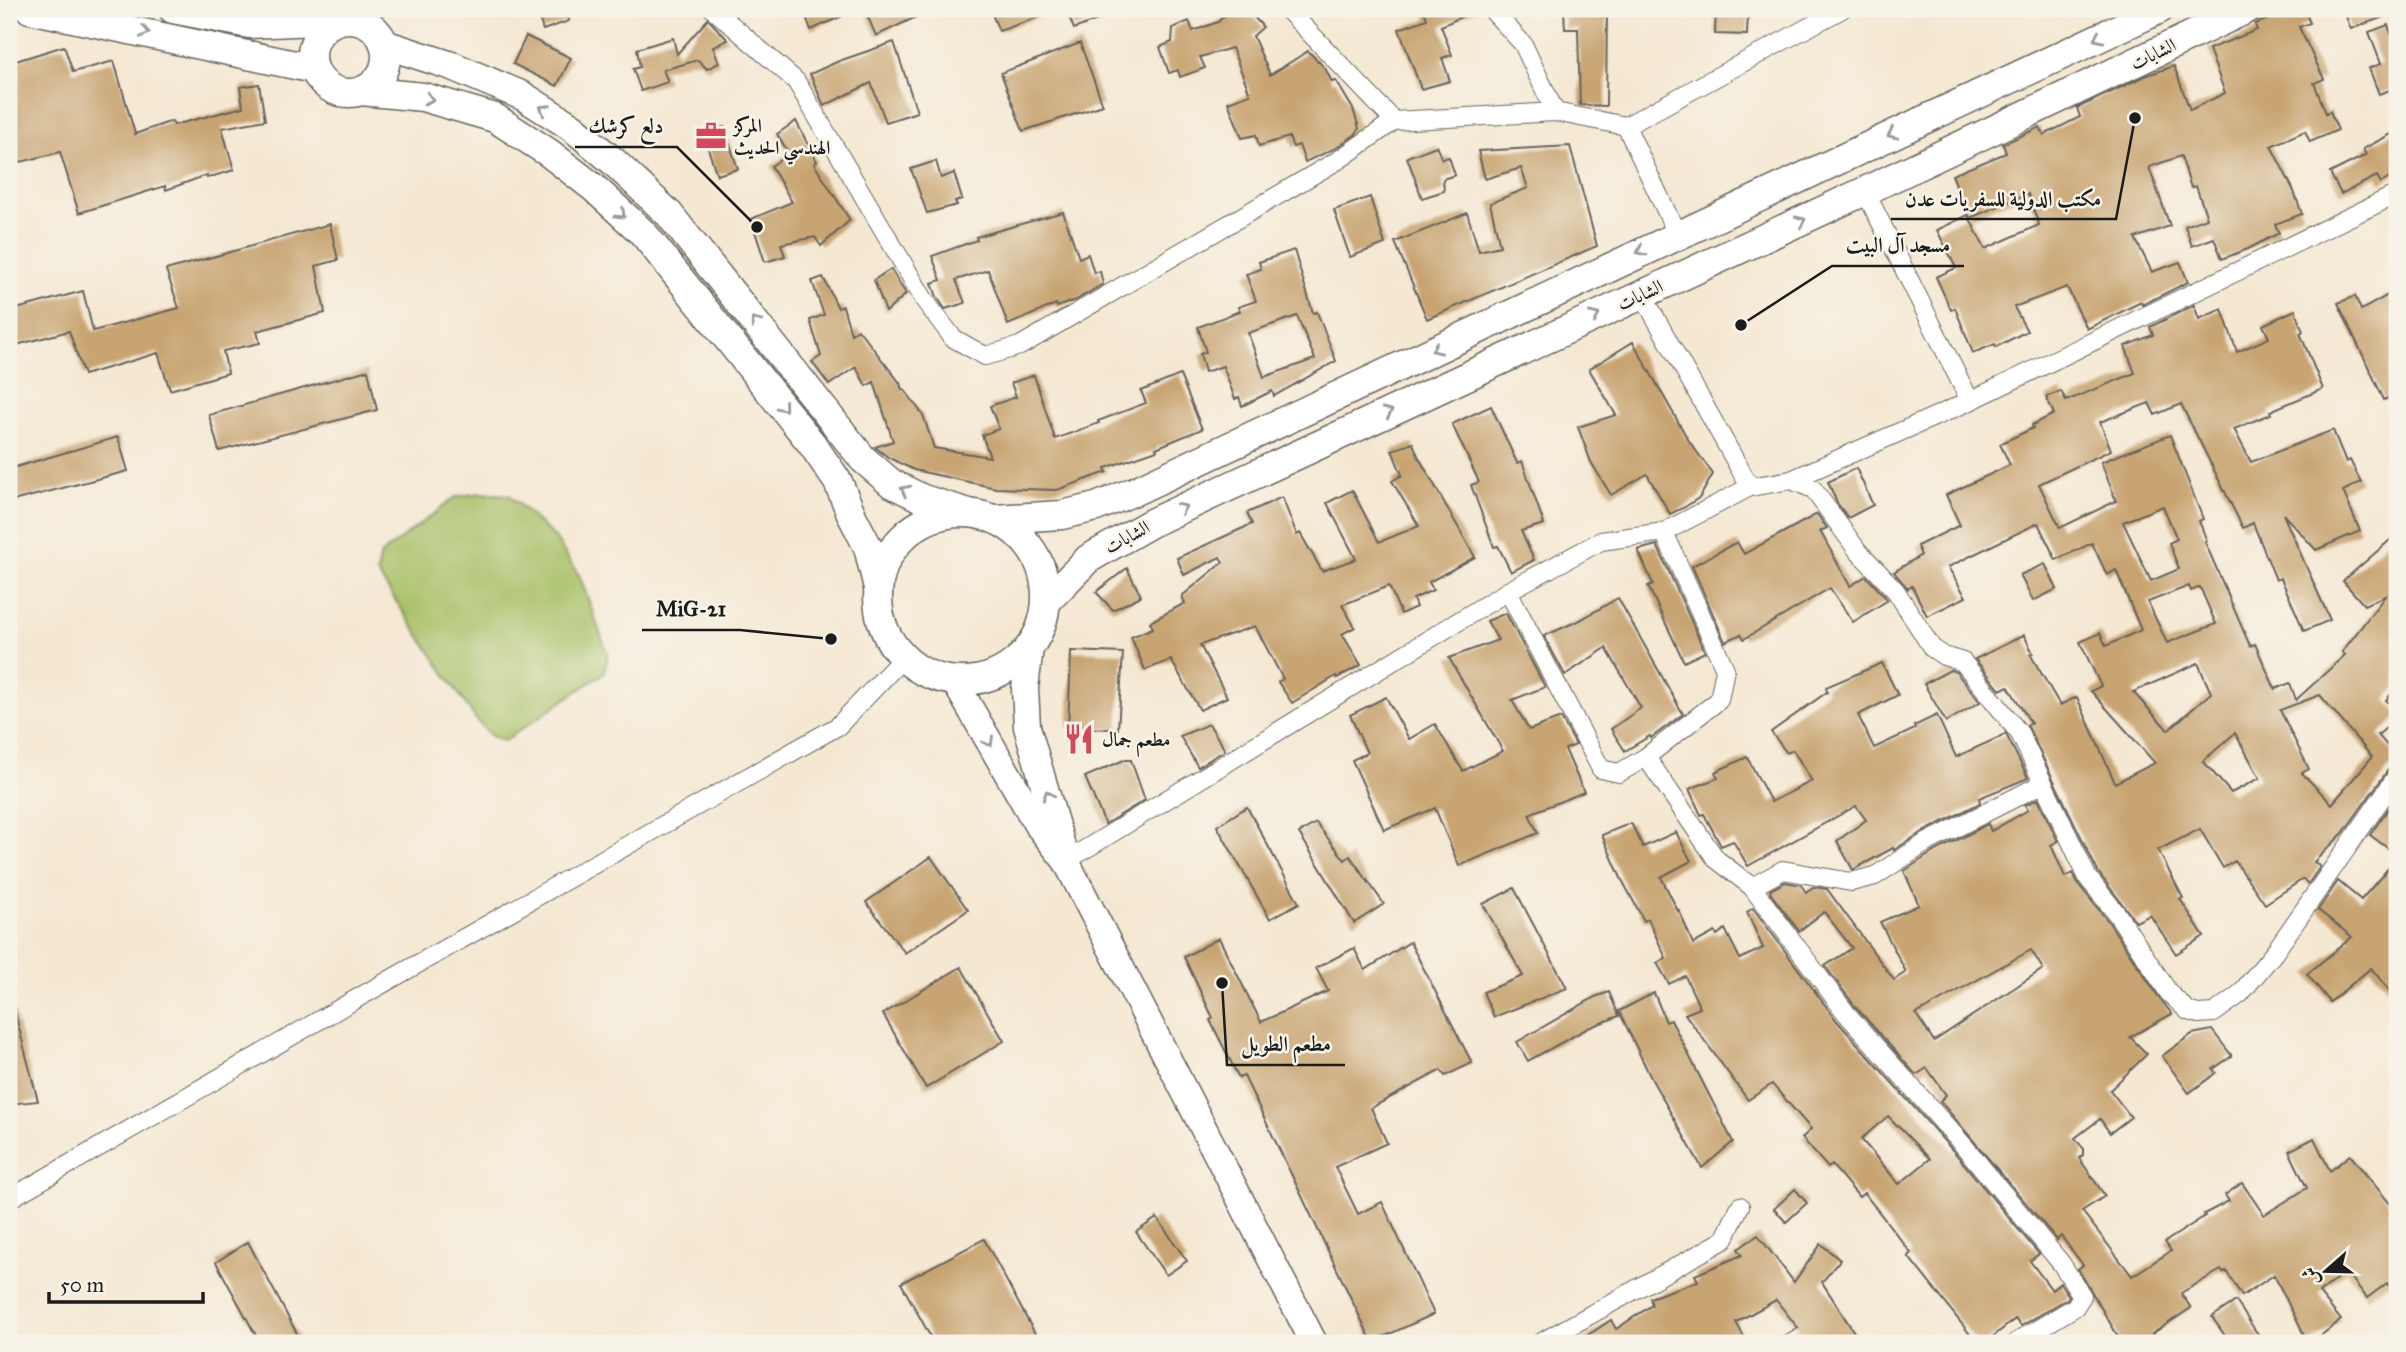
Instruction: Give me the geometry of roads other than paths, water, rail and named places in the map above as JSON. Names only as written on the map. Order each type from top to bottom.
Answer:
[{"type":"main road","points":[[30,9],[314,69]]},
{"type":"main road","points":[[173,9],[249,24],[338,14],[375,26],[452,66],[523,96],[572,127],[669,214],[863,459],[891,483],[912,494],[981,516],[1016,532],[1033,551],[1044,575],[1047,601],[1042,626],[1030,648],[1010,668],[984,680],[955,682],[928,675],[903,659],[888,638],[879,614],[878,588],[868,547],[831,472],[812,444],[644,234],[594,188],[549,153],[495,118],[423,97],[361,91]]},
{"type":"main road","name":"الشابات","points":[[981,516],[1062,515],[1096,507],[1135,491],[2160,9]]},
{"type":"main road","name":"الشابات","points":[[1047,601],[1088,559],[1151,523],[1865,191],[2247,9]]},
{"type":"main road","points":[[338,14],[318,34],[311,57],[314,69],[328,88],[350,94],[372,86],[379,78],[385,67],[375,26]]},
{"type":"main road","points":[[878,588],[884,563],[899,541],[919,524],[943,514],[981,516]]},
{"type":"main road","points":[[1030,648],[1025,688],[1027,727],[1066,861]]},
{"type":"main road","points":[[955,682],[1036,823],[1066,861],[1314,1343]]},
{"type":"street","points":[[713,9],[796,81],[925,301],[953,338],[985,356],[1020,346],[1340,159],[1394,121],[1555,112],[1626,127],[1842,9]]},
{"type":"street","points":[[1287,9],[1394,121]]},
{"type":"street","points":[[1491,9],[1523,44],[1555,112]]},
{"type":"street","points":[[1626,127],[1677,234]]},
{"type":"street","points":[[1865,191],[1970,401]]},
{"type":"street","points":[[1066,861],[1508,591],[1601,541],[1664,532],[1750,487],[1791,480],[1970,401],[2397,194]]},
{"type":"street","points":[[1642,294],[1750,487]]},
{"type":"street","points":[[1791,480],[1813,489],[1858,551],[1896,591],[1932,648],[1944,656],[1963,662],[2020,734],[2088,878],[2117,914],[2169,993],[2188,1011],[2198,1014],[2214,1013],[2240,994],[2274,954],[2397,776]]},
{"type":"street","points":[[1508,591],[1601,769],[1619,773],[1646,757],[1719,700],[1725,669],[1664,532]]},
{"type":"street","points":[[9,1199],[838,726],[903,659]]},
{"type":"street","points":[[1646,757],[1716,859],[1752,887],[1846,1013],[1964,1146],[2062,1263],[2082,1296],[2075,1307],[2015,1343]]},
{"type":"street","points":[[1752,887],[1783,870],[1851,882],[1875,876],[1924,844],[2042,784]]},
{"type":"street","points":[[1540,1343],[1724,1240],[1741,1206]]},
{"type":"place","name":"مكتب الدولية للسفريات عدن","points":[[2135,118]]},
{"type":"place","name":"المركز الهندسي الحديث","points":[[711,136]]},
{"type":"place","name":"دلع كرشك","points":[[757,227]]},
{"type":"place","name":"مسجد آل البيت","points":[[1741,325]]},
{"type":"place","name":"MiG-21","points":[[831,639]]},
{"type":"place","name":"مطعم جمال","points":[[1079,739]]},
{"type":"place","name":"مطعم الطويل","points":[[1222,983]]}]
